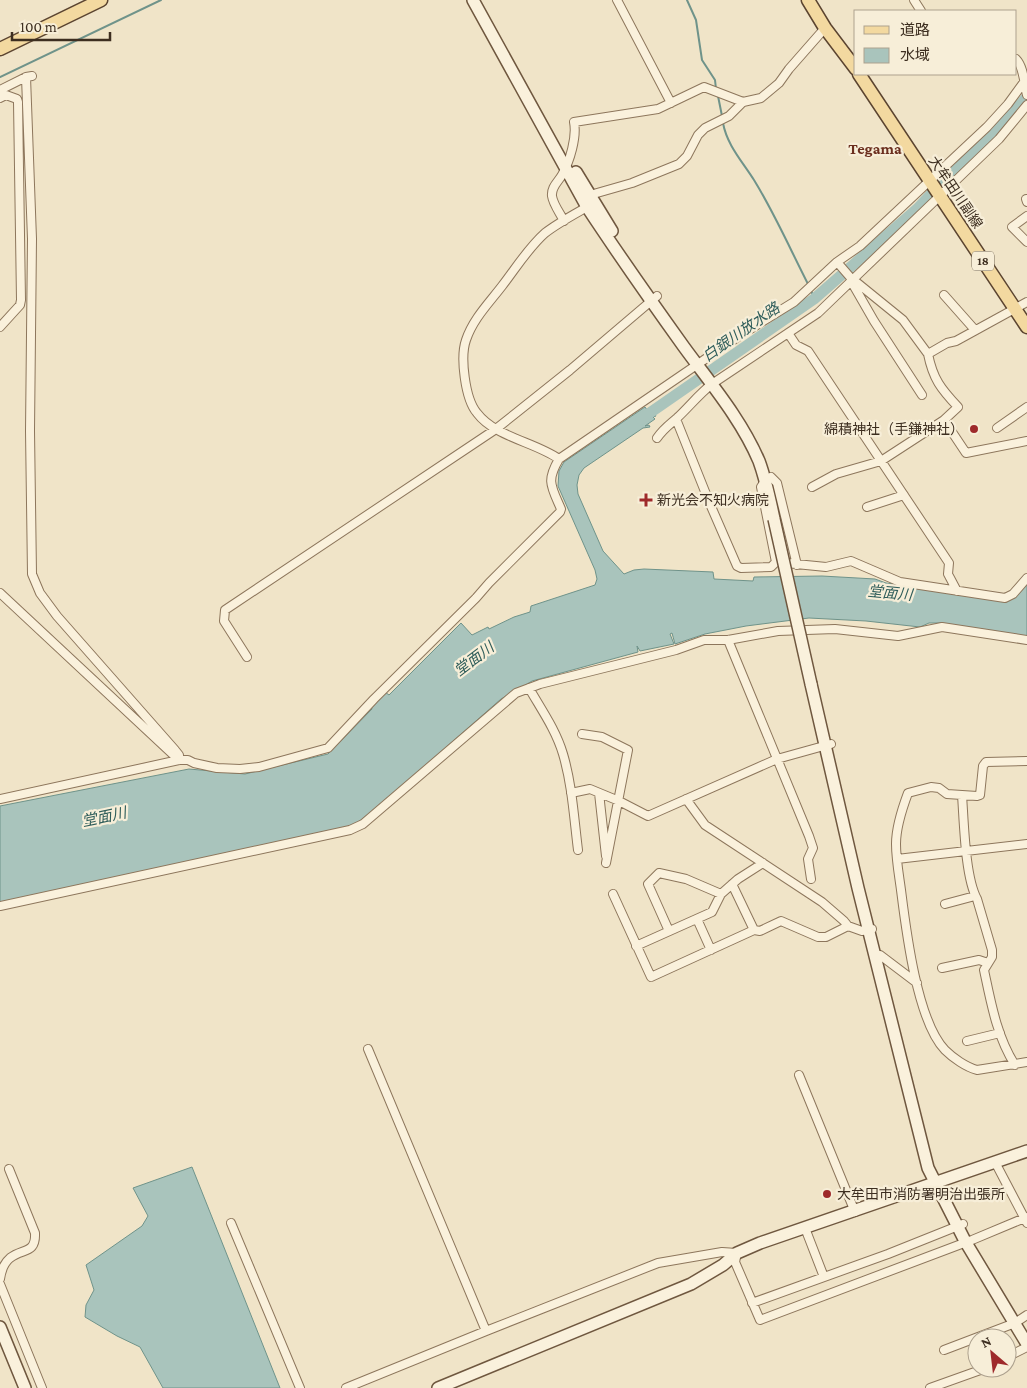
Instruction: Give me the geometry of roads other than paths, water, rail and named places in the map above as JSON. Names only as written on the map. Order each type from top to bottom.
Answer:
[{"type":"main road","points":[[0,49],[101,0]]},
{"type":"main road","points":[[808,0],[854,66]]},
{"type":"main road","name":"大牟田川副線","points":[[860,75],[1027,327]]},
{"type":"street","points":[[472,0],[589,201],[614,235],[654,299],[749,428],[764,460],[921,1145],[928,1168],[938,1182],[960,1226],[1027,1332]]},
{"type":"street","points":[[481,0],[566,164]]},
{"type":"street","points":[[617,0],[672,103]]},
{"type":"street","points":[[559,459],[538,447],[496,429],[476,413],[467,388],[464,367],[465,342],[481,312],[524,256],[546,233],[589,201],[679,164],[687,156],[698,135],[705,128],[729,116],[743,102],[761,98],[779,83],[826,28]]},
{"type":"street","points":[[1017,60],[1025,80],[1027,95]]},
{"type":"street","points":[[0,90],[29,76],[32,240],[30,431],[32,574],[40,593],[57,616],[175,750],[179,755],[179,760]]},
{"type":"street","points":[[0,799],[179,760],[188,760],[194,764],[217,768],[240,769],[259,767],[328,748],[374,699],[560,512],[561,508],[553,490],[550,477],[559,459],[700,362],[794,302],[860,246],[987,127],[1008,104],[1025,80]]},
{"type":"street","points":[[564,221],[552,199],[552,191],[574,146],[576,131],[574,122],[658,109],[704,87],[743,102]]},
{"type":"street","points":[[0,98],[6,95],[16,99],[18,102],[21,300],[20,305],[0,327]]},
{"type":"street","points":[[657,438],[665,427],[676,419],[699,394],[714,382],[818,313],[851,279],[999,139],[1027,105]]},
{"type":"street","points":[[1027,216],[1012,227],[1027,242]]},
{"type":"street","points":[[812,487],[836,474],[881,460],[944,420],[958,407],[941,389],[931,368],[928,354],[904,320],[851,279],[838,264]]},
{"type":"street","points":[[851,279],[874,321],[922,395]]},
{"type":"street","points":[[944,295],[975,330]]},
{"type":"street","points":[[247,657],[224,621],[224,610],[496,429],[654,299]]},
{"type":"street","points":[[928,354],[1027,302]]},
{"type":"street","points":[[788,333],[796,345],[808,351],[949,563],[948,574],[957,591]]},
{"type":"street","points":[[997,428],[1027,407]]},
{"type":"street","points":[[676,419],[737,566],[742,568],[771,567],[776,562]]},
{"type":"street","points":[[944,420],[966,453],[1027,441]]},
{"type":"street","points":[[768,478],[761,487],[776,562]]},
{"type":"street","points":[[768,478],[777,482],[797,564]]},
{"type":"street","points":[[867,507],[904,495]]},
{"type":"street","points":[[776,562],[826,567],[850,561],[900,582],[1005,598],[1013,594],[1027,578]]},
{"type":"street","points":[[0,592],[179,760]]},
{"type":"street","points":[[0,906],[350,830],[363,824],[514,695],[530,688],[676,650],[704,640],[728,640],[778,632],[835,629],[898,636],[942,627],[1027,640]]},
{"type":"street","points":[[728,640],[813,848],[808,859],[812,880]]},
{"type":"street","points":[[530,688],[563,754],[571,793],[578,850]]},
{"type":"street","points":[[582,734],[602,737],[628,750],[606,862],[599,793]]},
{"type":"street","points":[[571,793],[590,789],[648,816],[777,759],[828,744]]},
{"type":"street","points":[[1027,761],[986,762],[983,766],[980,795],[947,794],[939,788],[908,793],[897,831],[897,859],[906,924],[917,983],[924,1008],[934,1031],[945,1049],[969,1068],[977,1070],[1027,1062]]},
{"type":"street","points":[[962,795],[966,852],[973,892],[992,950],[992,957],[984,970],[994,1017],[1007,1053],[1015,1065]]},
{"type":"street","points":[[686,799],[705,825],[822,902],[848,926],[862,932],[871,930]]},
{"type":"street","points":[[897,859],[1027,844]]},
{"type":"street","points":[[636,946],[712,912],[721,894],[732,884],[763,863]]},
{"type":"street","points":[[669,931],[648,884],[659,873],[686,879],[721,894]]},
{"type":"street","points":[[732,884],[754,930]]},
{"type":"street","points":[[613,894],[651,977],[754,930],[760,930],[781,921],[818,937],[826,937],[848,926]]},
{"type":"street","points":[[945,904],[975,896]]},
{"type":"street","points":[[697,919],[711,950]]},
{"type":"street","points":[[877,955],[917,983]]},
{"type":"street","points":[[942,968],[979,960],[988,963]]},
{"type":"street","points":[[967,1041],[1000,1033]]},
{"type":"street","points":[[368,1049],[486,1330]]},
{"type":"street","points":[[799,1075],[855,1212]]},
{"type":"street","points":[[438,1388],[691,1284],[723,1265],[737,1253],[760,1243],[855,1212],[1027,1151]]},
{"type":"street","points":[[737,1253],[735,1262],[760,1320],[1026,1219],[995,1162]]},
{"type":"street","points":[[0,1279],[8,1260],[30,1249],[34,1245],[35,1240],[35,1233],[9,1170]]},
{"type":"street","points":[[231,1224],[300,1388]]},
{"type":"street","points":[[752,1303],[960,1226]]},
{"type":"street","points":[[805,1228],[824,1277]]},
{"type":"street","points":[[346,1388],[658,1262],[722,1252],[737,1253]]},
{"type":"street","points":[[0,1284],[42,1388]]},
{"type":"street","points":[[1020,1319],[1027,1346]]},
{"type":"street","points":[[944,1350],[1020,1319]]},
{"type":"street","points":[[0,1327],[25,1388]]},
{"type":"street","points":[[930,1388],[967,1375]]},
{"type":"water","name":"堂面川","points":[[645,407],[648,411],[651,408],[656,416],[653,417],[655,419],[645,426],[649,425],[650,427],[643,428],[584,468],[579,475],[577,485],[578,494],[603,551],[624,574],[644,569],[713,572],[714,579],[753,581],[754,577],[822,576],[875,579],[886,583],[945,590],[1007,601],[1014,597],[1027,581],[1027,638],[941,623],[929,623],[920,627],[866,621],[809,618],[746,626],[705,634],[675,644],[672,633],[670,634],[674,644],[640,651],[637,646],[638,652],[532,681],[505,696],[378,807],[353,826],[0,904],[0,806],[189,769],[245,774],[328,754],[372,709],[371,706],[385,692],[389,695],[461,623],[472,635],[488,627],[489,629],[514,617],[530,612],[531,606],[595,585],[597,579],[595,570],[558,486],[559,471],[564,462]]},
{"type":"water","points":[[192,1167],[280,1388],[163,1388],[140,1347],[85,1317],[86,1305],[94,1290],[86,1265],[142,1226],[148,1216],[133,1188]]},
{"type":"waterway","points":[[0,77],[161,0]]},
{"type":"waterway","points":[[687,0],[696,20],[702,60],[715,80],[716,89]]},
{"type":"waterway","points":[[718,96],[722,116]]},
{"type":"waterway","name":"白銀川放水路","points":[[641,419],[814,299],[917,209],[952,172],[993,135],[1027,97]]},
{"type":"waterway","points":[[723,123],[731,146],[769,206],[809,286]]},
{"type":"waterway","points":[[811,290],[814,299]]},
{"type":"place","name":"綿積神社（手鎌神社）","points":[[974,429]]},
{"type":"place","name":"新光会不知火病院","points":[[646,500]]},
{"type":"place","name":"大牟田市消防署明治出張所","points":[[827,1194]]},
{"type":"district","name":"Tegama","points":[[875,148]]}]
